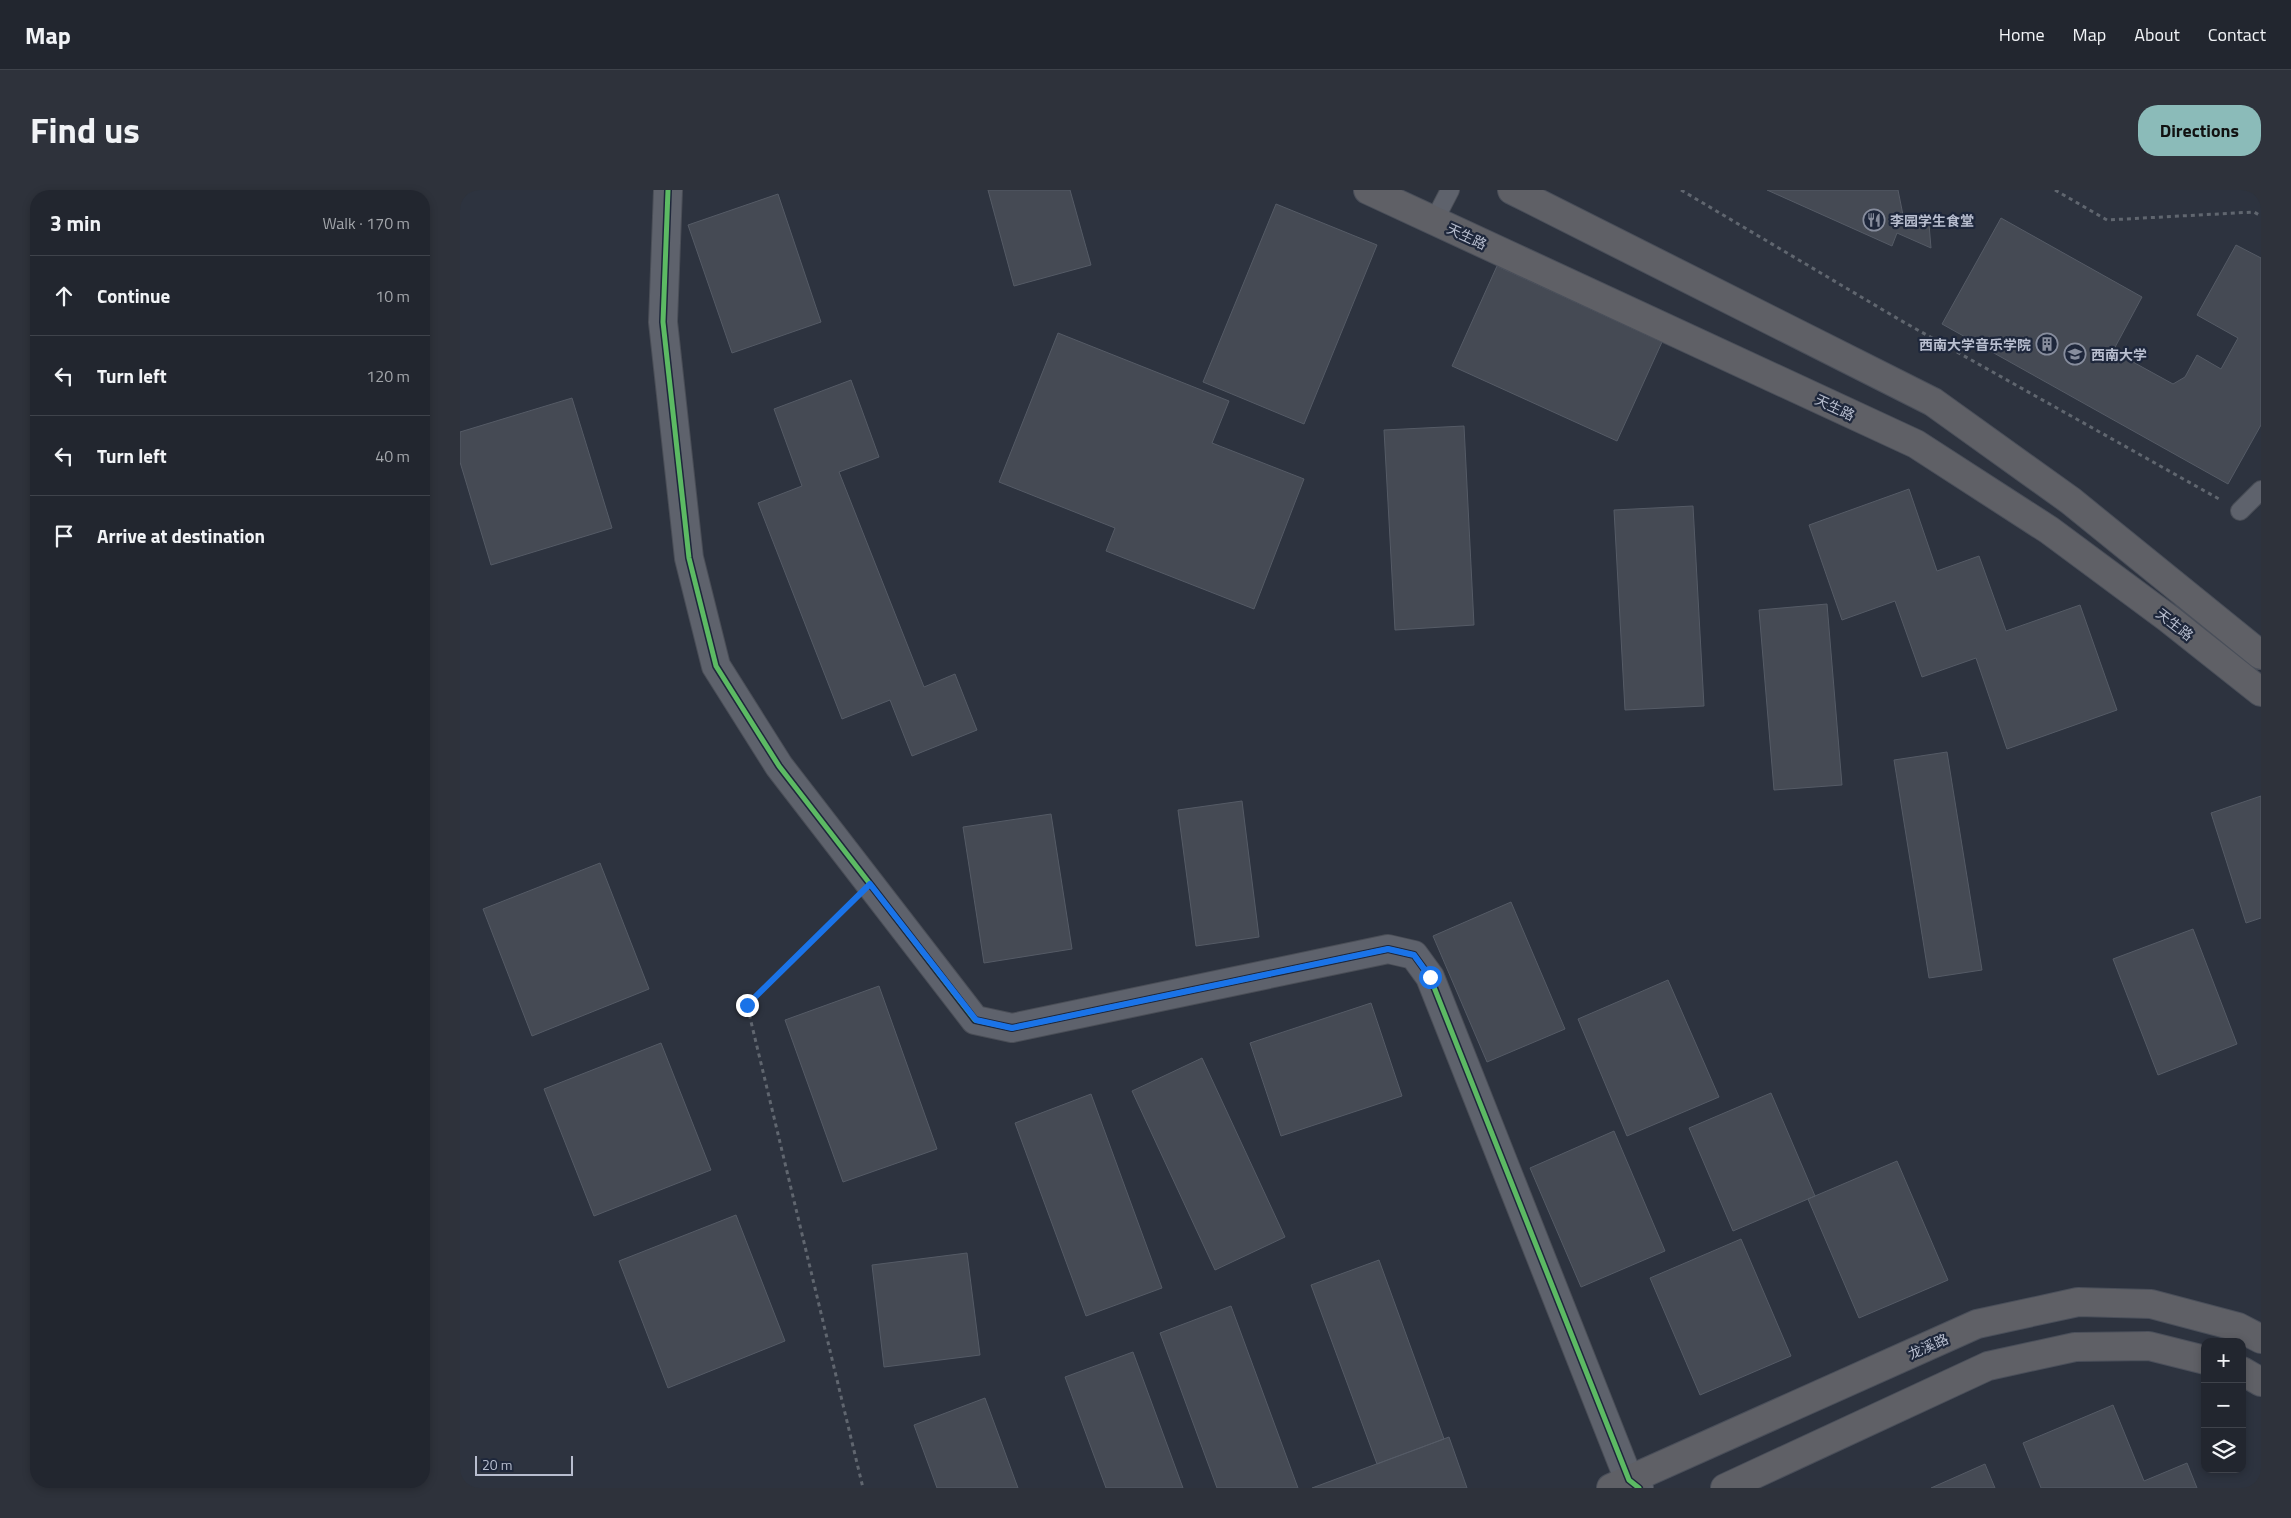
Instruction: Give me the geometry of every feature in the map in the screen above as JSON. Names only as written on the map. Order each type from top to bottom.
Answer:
[{"type":"highway","name":"天生路","points":[[1368,190],[1916,444],[2049,530],[2170,619],[2261,692]]},
{"type":"highway","points":[[1512,190],[1933,402],[2071,501],[2261,655]]},
{"type":"highway","name":"龙溪路","points":[[1626,1485],[1977,1324],[2078,1302],[2152,1304],[2238,1327],[2261,1339]]},
{"type":"highway","points":[[1725,1488],[1988,1366],[2075,1347],[2148,1346],[2201,1359]]},
{"type":"highway","points":[[2246,1373],[2261,1382]]},
{"type":"street","points":[[668,190],[664,322],[689,558],[716,666],[779,766],[976,1020],[1012,1028],[1388,949],[1414,955],[1430,977],[1626,1485]]},
{"type":"lane","points":[[1434,221],[1450,190]]},
{"type":"lane","points":[[2240,511],[2261,490]]},
{"type":"path","points":[[1682,190],[1900,320],[2240,511]]},
{"type":"path","points":[[2055,190],[2107,220],[2254,212],[2261,216]]},
{"type":"path","points":[[862,1488],[747,1005],[870,884]]},
{"type":"building","points":[[988,190],[1070,190],[1091,265],[1014,286]]},
{"type":"building","name":"李园学生食堂","points":[[1767,190],[1898,190],[1903,215],[1929,224],[1931,248],[1897,233],[1892,246]]},
{"type":"building","points":[[778,194],[821,322],[732,353],[688,225]]},
{"type":"building","points":[[1276,204],[1377,245],[1304,424],[1203,382]]},
{"type":"building","name":"西南大学音乐学院","points":[[2001,218],[2142,297],[2113,351],[2173,384],[2185,377],[2197,355],[2221,369],[2238,338],[2197,315],[2236,245],[2261,258],[2261,425],[2228,484],[1942,324]]},
{"type":"building","points":[[1497,266],[1662,342],[1617,441],[1452,366]]},
{"type":"building","points":[[1058,333],[1229,401],[1212,443],[1304,479],[1254,609],[1106,551],[1115,528],[999,482]]},
{"type":"building","points":[[851,380],[879,457],[839,472],[924,687],[955,674],[977,730],[912,756],[890,700],[842,719],[758,503],[802,486],[774,409]]},
{"type":"building","points":[[572,398],[612,528],[491,565],[460,462],[460,432]]},
{"type":"building","points":[[1464,426],[1474,625],[1395,630],[1384,430]]},
{"type":"building","points":[[1909,489],[1937,571],[1979,556],[2006,631],[2080,605],[2117,710],[2007,749],[1976,658],[1922,677],[1895,601],[1842,620],[1809,525]]},
{"type":"building","points":[[1693,506],[1704,706],[1625,710],[1614,510]]},
{"type":"building","points":[[1827,604],[1842,785],[1774,790],[1759,610]]},
{"type":"building","points":[[1947,752],[1982,970],[1929,978],[1894,760]]},
{"type":"building","points":[[2261,796],[2261,918],[2246,923],[2211,813]]},
{"type":"building","points":[[1242,801],[1259,937],[1196,946],[1178,810]]},
{"type":"building","points":[[1051,814],[1072,949],[984,963],[963,827]]},
{"type":"building","points":[[600,863],[649,989],[532,1036],[483,909]]},
{"type":"building","points":[[1511,902],[1565,1029],[1487,1062],[1433,936]]},
{"type":"building","points":[[2193,929],[2237,1044],[2158,1075],[2113,959]]},
{"type":"building","points":[[1668,980],[1719,1097],[1627,1136],[1578,1019]]},
{"type":"building","points":[[879,986],[937,1149],[843,1182],[785,1020]]},
{"type":"building","points":[[1371,1003],[1402,1096],[1281,1136],[1250,1043]]},
{"type":"building","points":[[661,1043],[711,1170],[594,1216],[544,1089]]},
{"type":"building","points":[[1202,1058],[1285,1237],[1215,1270],[1132,1091]]},
{"type":"building","points":[[1771,1093],[1815,1196],[1733,1231],[1689,1128]]},
{"type":"building","points":[[1091,1094],[1162,1288],[1086,1316],[1015,1123]]},
{"type":"building","points":[[1614,1131],[1665,1251],[1581,1287],[1530,1168]]},
{"type":"building","points":[[1897,1161],[1948,1280],[1859,1318],[1808,1199]]},
{"type":"building","points":[[736,1215],[785,1341],[668,1388],[619,1261]]},
{"type":"building","points":[[1741,1239],[1791,1356],[1700,1395],[1650,1278]]},
{"type":"building","points":[[967,1253],[980,1355],[884,1367],[872,1265]]},
{"type":"building","points":[[1379,1260],[1444,1439],[1377,1464],[1311,1285]]},
{"type":"building","points":[[1231,1306],[1298,1488],[1217,1488],[1160,1333]]},
{"type":"building","points":[[1133,1352],[1183,1488],[1106,1488],[1065,1377]]},
{"type":"building","points":[[985,1398],[1018,1488],[937,1488],[914,1425]]},
{"type":"building","points":[[2113,1405],[2144,1481],[2187,1463],[2197,1488],[2041,1488],[2023,1443]]},
{"type":"building","points":[[1449,1437],[1467,1488],[1312,1488]]},
{"type":"building","points":[[1985,1464],[1995,1488],[1931,1488]]},
{"type":"cycle path","points":[[668,190],[663,322],[689,558],[716,666],[779,766],[975,1020],[1012,1028],[1388,949],[1414,955],[1430,977],[1629,1480],[1639,1488]]},
{"type":"place","name":"李园学生食堂","points":[[1874,220]]},
{"type":"place","name":"西南大学音乐学院","points":[[2047,344]]},
{"type":"place","name":"西南大学","points":[[2075,354]]},
{"type":"route","points":[[747,1005],[870,884],[976,1020],[1012,1028],[1388,949],[1414,955],[1430,977]]}]
